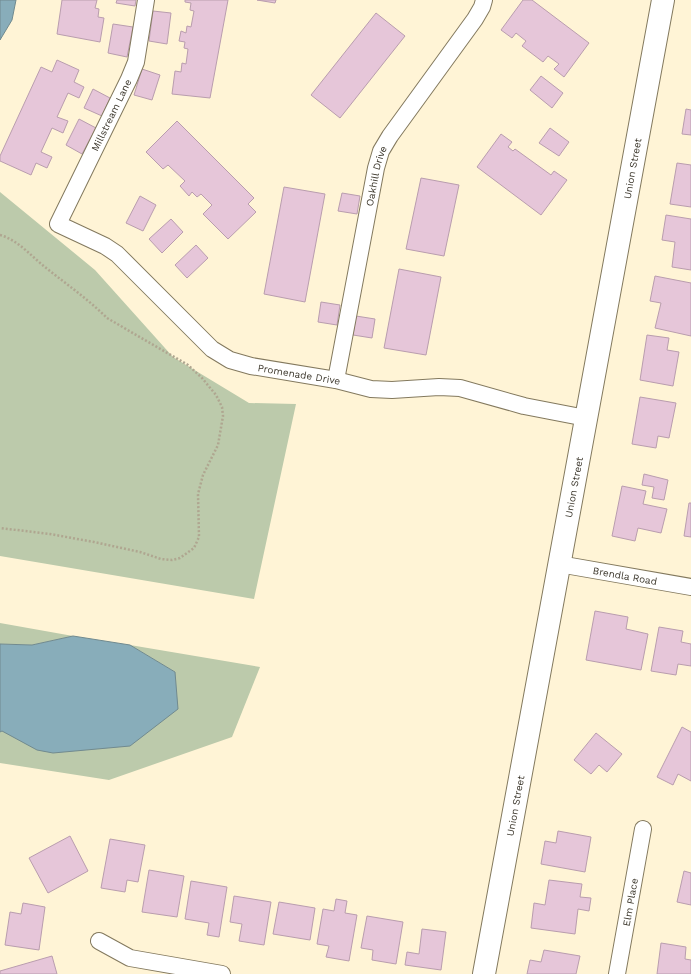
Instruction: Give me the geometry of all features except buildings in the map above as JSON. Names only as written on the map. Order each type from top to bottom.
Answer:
[{"type":"street","name":"Millstream Lane","points":[[58,224],[136,62],[146,0]]},
{"type":"street","name":"Oakhill Drive","points":[[336,380],[376,168],[381,151],[390,136],[475,19],[484,0]]},
{"type":"street","name":"Union Street","points":[[484,974],[663,0]]},
{"type":"street","name":"Promenade Drive","points":[[58,224],[105,246],[117,254],[212,349],[230,360],[252,366],[336,380],[371,389],[392,390],[439,387],[460,388],[524,406],[586,418]]},
{"type":"street","name":"Brendla Road","points":[[559,564],[691,587]]},
{"type":"street","name":"Elm Place","points":[[617,974],[643,830]]},
{"type":"street","points":[[99,941],[130,958],[222,974]]},
{"type":"path","points":[[0,235],[8,237],[26,250],[96,307],[107,318],[188,364],[216,395],[222,407],[223,416],[218,445],[203,475],[198,494],[199,537],[194,548],[180,558],[172,560],[160,559],[140,552],[94,542],[50,534],[0,528]]},
{"type":"green space","points":[[0,192],[95,270],[173,357],[249,403],[296,404],[254,599],[0,556]]},
{"type":"green space","points":[[0,623],[73,636],[32,645],[0,644]]},
{"type":"green space","points":[[130,645],[260,667],[232,737],[109,780],[0,763],[1,731],[175,672]]},
{"type":"water","points":[[0,0],[16,0],[12,20],[0,40]]},
{"type":"water","points":[[73,636],[130,645],[175,672],[178,709],[130,746],[53,753],[37,750],[2,731],[0,732],[0,644],[32,645]]}]
